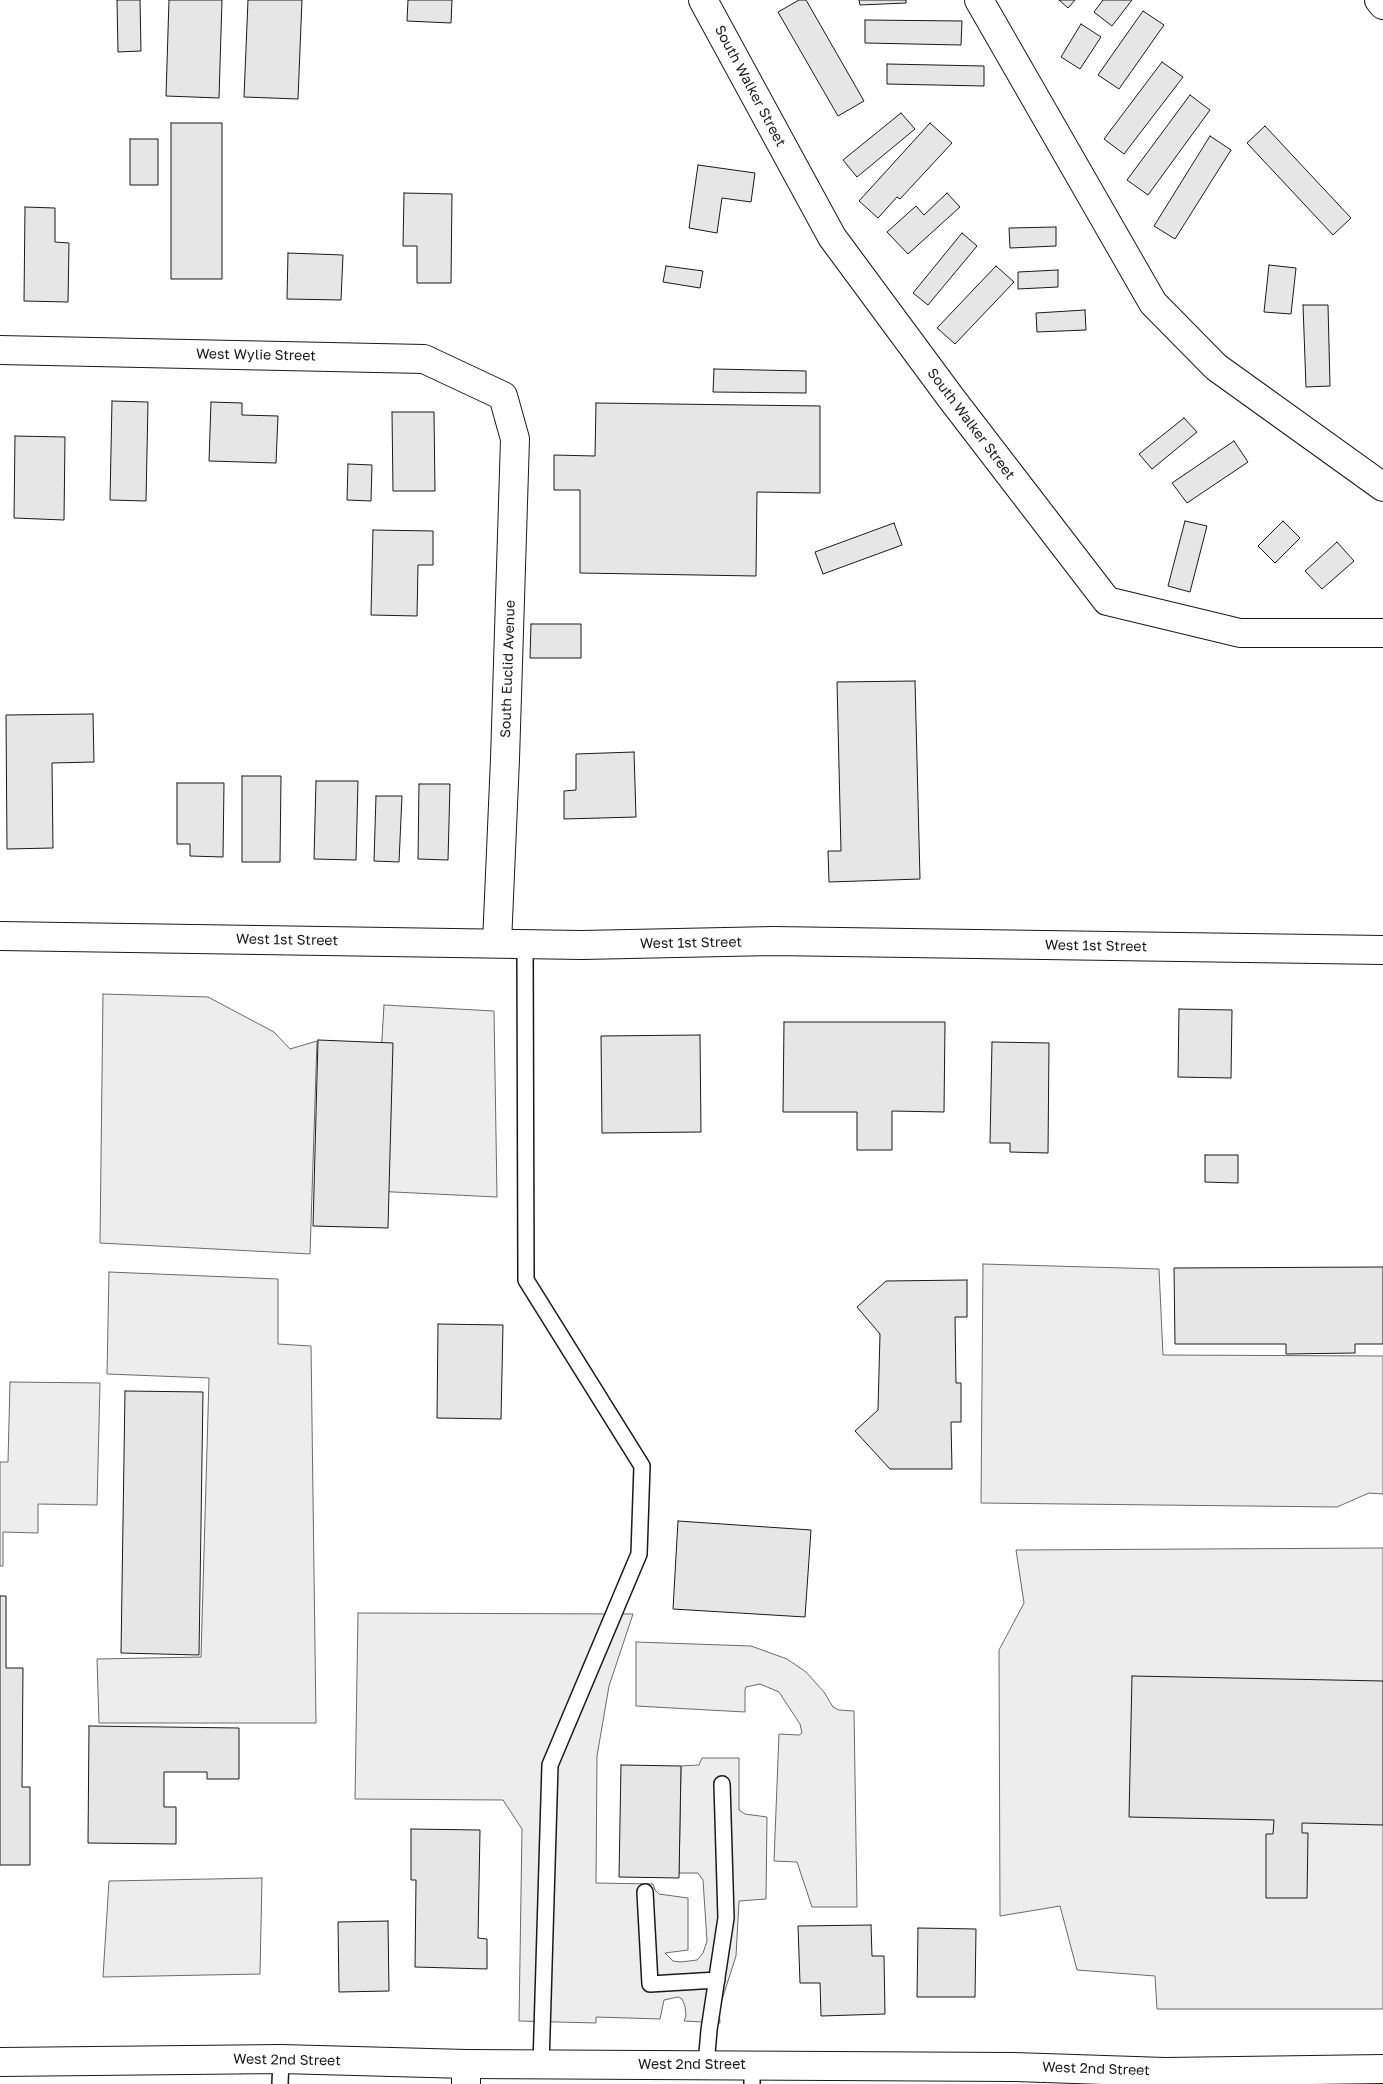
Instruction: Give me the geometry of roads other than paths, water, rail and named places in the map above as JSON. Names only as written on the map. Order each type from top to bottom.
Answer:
[{"type":"street","name":"South Walker Street","points":[[704,0],[832,237],[950,398],[1107,601],[1240,634],[1383,634]]},
{"type":"street","points":[[979,0],[1153,303],[1216,367],[1383,487]]},
{"type":"street","points":[[1378,0],[1383,5]]},
{"type":"street","name":"West Wylie Street","points":[[0,350],[424,359],[503,396]]},
{"type":"street","name":"South Euclid Avenue","points":[[497,943],[506,750],[515,439],[503,396]]},
{"type":"street","name":"West 1st Street","points":[[0,936],[582,945],[773,941],[1383,950]]},
{"type":"street","name":"West 2nd Street","points":[[0,2062],[280,2072],[466,2074],[541,2065],[706,2066],[752,2075],[1014,2067],[1165,2078],[1383,2069]]},
{"type":"lane","points":[[525,944],[526,1280],[642,1466],[639,1554],[550,1765],[541,2065]]},
{"type":"lane","points":[[706,2066],[726,1918],[722,1784]]},
{"type":"lane","points":[[645,1892],[650,1984],[717,1980]]}]
